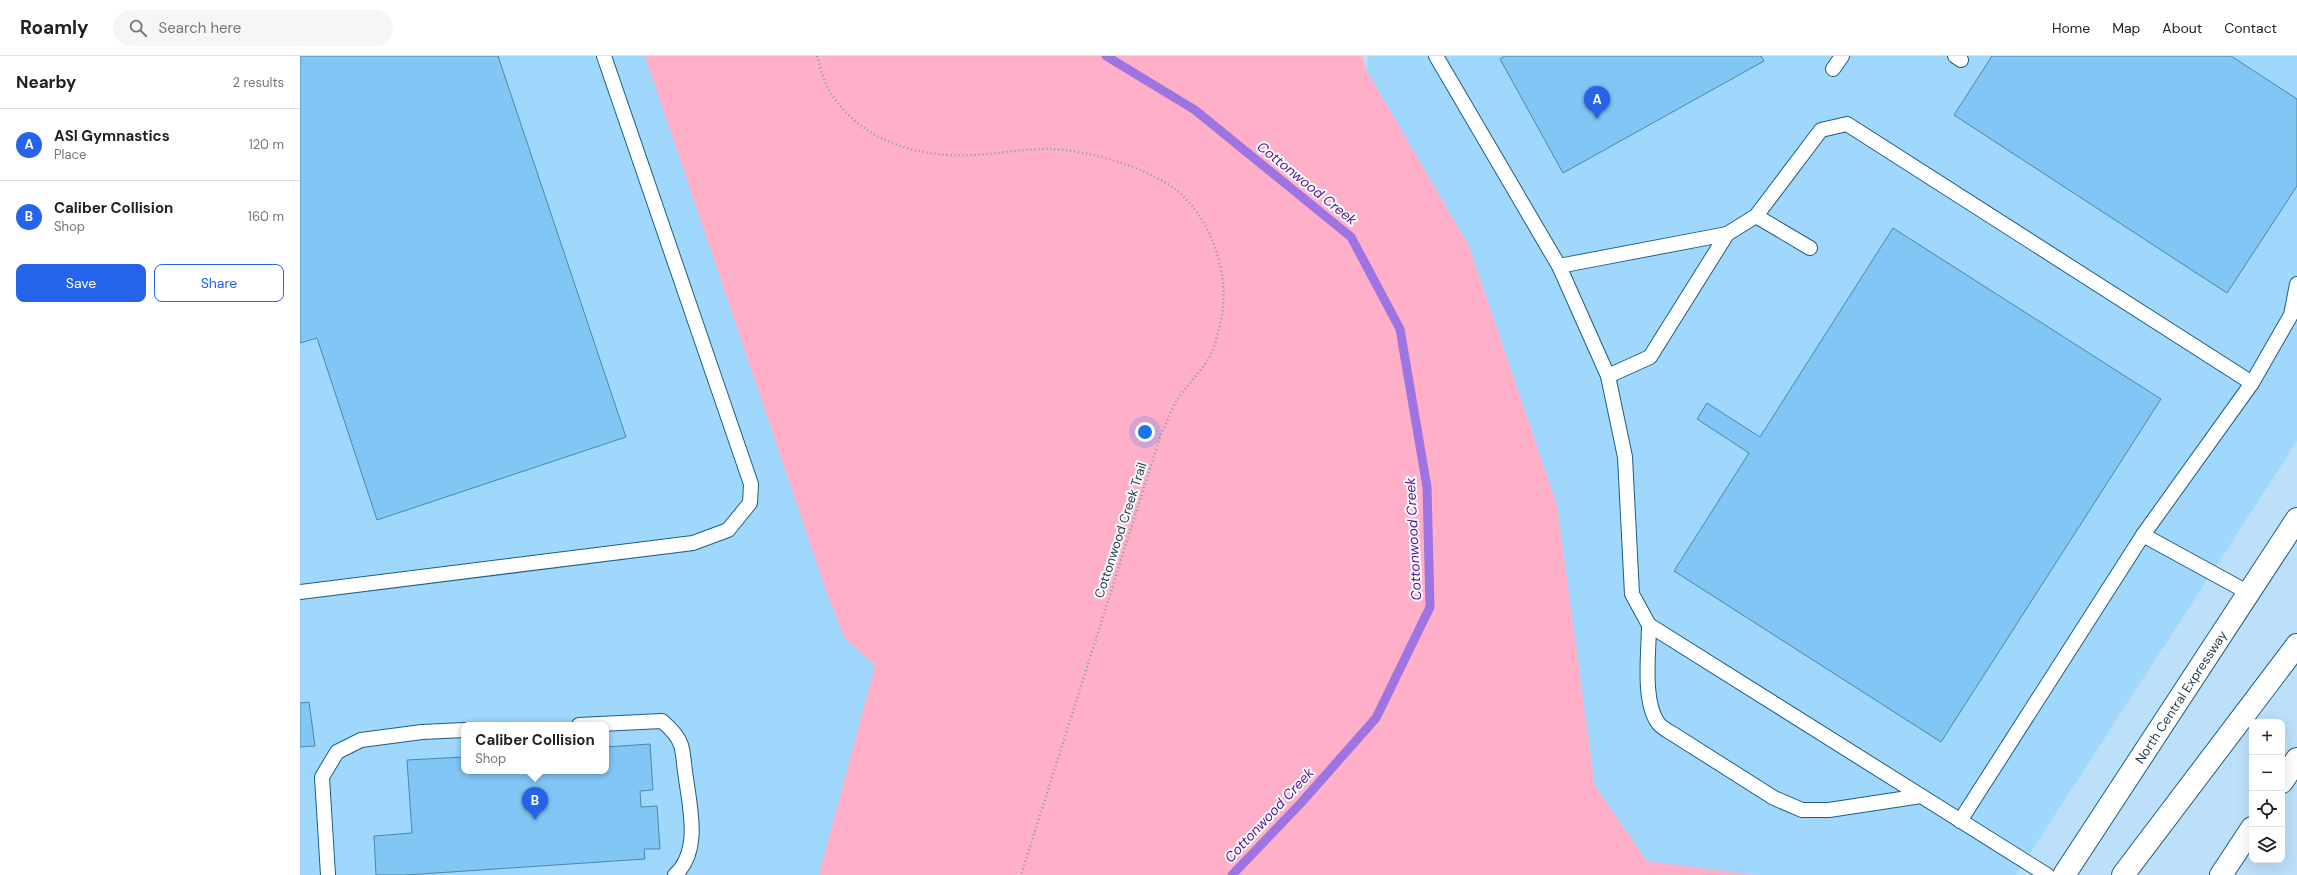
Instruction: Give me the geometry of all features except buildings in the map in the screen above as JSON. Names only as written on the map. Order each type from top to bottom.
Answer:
[{"type":"main road","name":"North Central Expressway","points":[[2064,875],[2297,519]]},
{"type":"main road","points":[[2123,875],[2297,645]]},
{"type":"main road","points":[[2285,777],[2297,758]]},
{"type":"main road","points":[[2221,875],[2249,833]]},
{"type":"lane","points":[[300,592],[693,543],[728,530],[750,503],[751,484],[604,56]]},
{"type":"lane","points":[[1436,56],[1559,266],[1608,376],[1625,457],[1632,594],[1649,625],[2047,875]]},
{"type":"lane","points":[[1834,69],[1842,56]]},
{"type":"lane","points":[[1559,266],[1727,234],[1756,216],[1821,130],[1847,124],[2252,383]]},
{"type":"lane","points":[[1756,216],[1810,248]]},
{"type":"lane","points":[[1608,376],[1650,357],[1727,234]]},
{"type":"lane","points":[[1960,821],[2142,534],[2252,383],[2292,315],[2297,284]]},
{"type":"lane","points":[[2142,534],[2249,593]]},
{"type":"lane","points":[[1649,625],[1648,693],[1652,708],[1660,725],[1774,798],[1802,810],[1829,810],[1921,796]]},
{"type":"lane","points":[[609,724],[662,721],[671,728],[681,744],[692,825],[688,856],[675,875]]},
{"type":"lane","points":[[328,875],[322,776],[337,752],[360,740],[422,732],[461,730]]},
{"type":"path","name":"Cottonwood Creek Trail","points":[[817,56],[824,79],[832,94],[859,125],[896,146],[946,156],[973,156],[1049,149],[1076,152],[1106,159],[1147,174],[1169,185],[1190,204],[1204,224],[1218,251],[1223,278],[1223,306],[1212,352],[1174,405],[1161,434],[1021,875]]},
{"type":"shaded area","points":[[300,56],[645,56],[827,593],[844,637],[875,666],[819,875],[300,875]]},
{"type":"shaded area","points":[[645,56],[1363,56],[1366,69],[1469,246],[1557,505],[1595,786],[1647,861],[1755,875],[819,875],[875,666],[844,637],[827,593]]},
{"type":"shaded area","points":[[1368,56],[2297,56],[2297,441],[2016,875],[1755,875],[1647,861],[1595,786],[1557,505],[1469,246],[1366,69]]},
{"type":"waterway","name":"Cottonwood Creek","points":[[1106,56],[1195,110],[1351,237],[1400,329],[1427,487],[1430,607],[1376,718],[1300,804],[1232,875]]},
{"type":"place","name":"ASI Gymnastics","points":[[1597,119]]},
{"type":"place","name":"Caliber Collision","points":[[535,820]]}]
